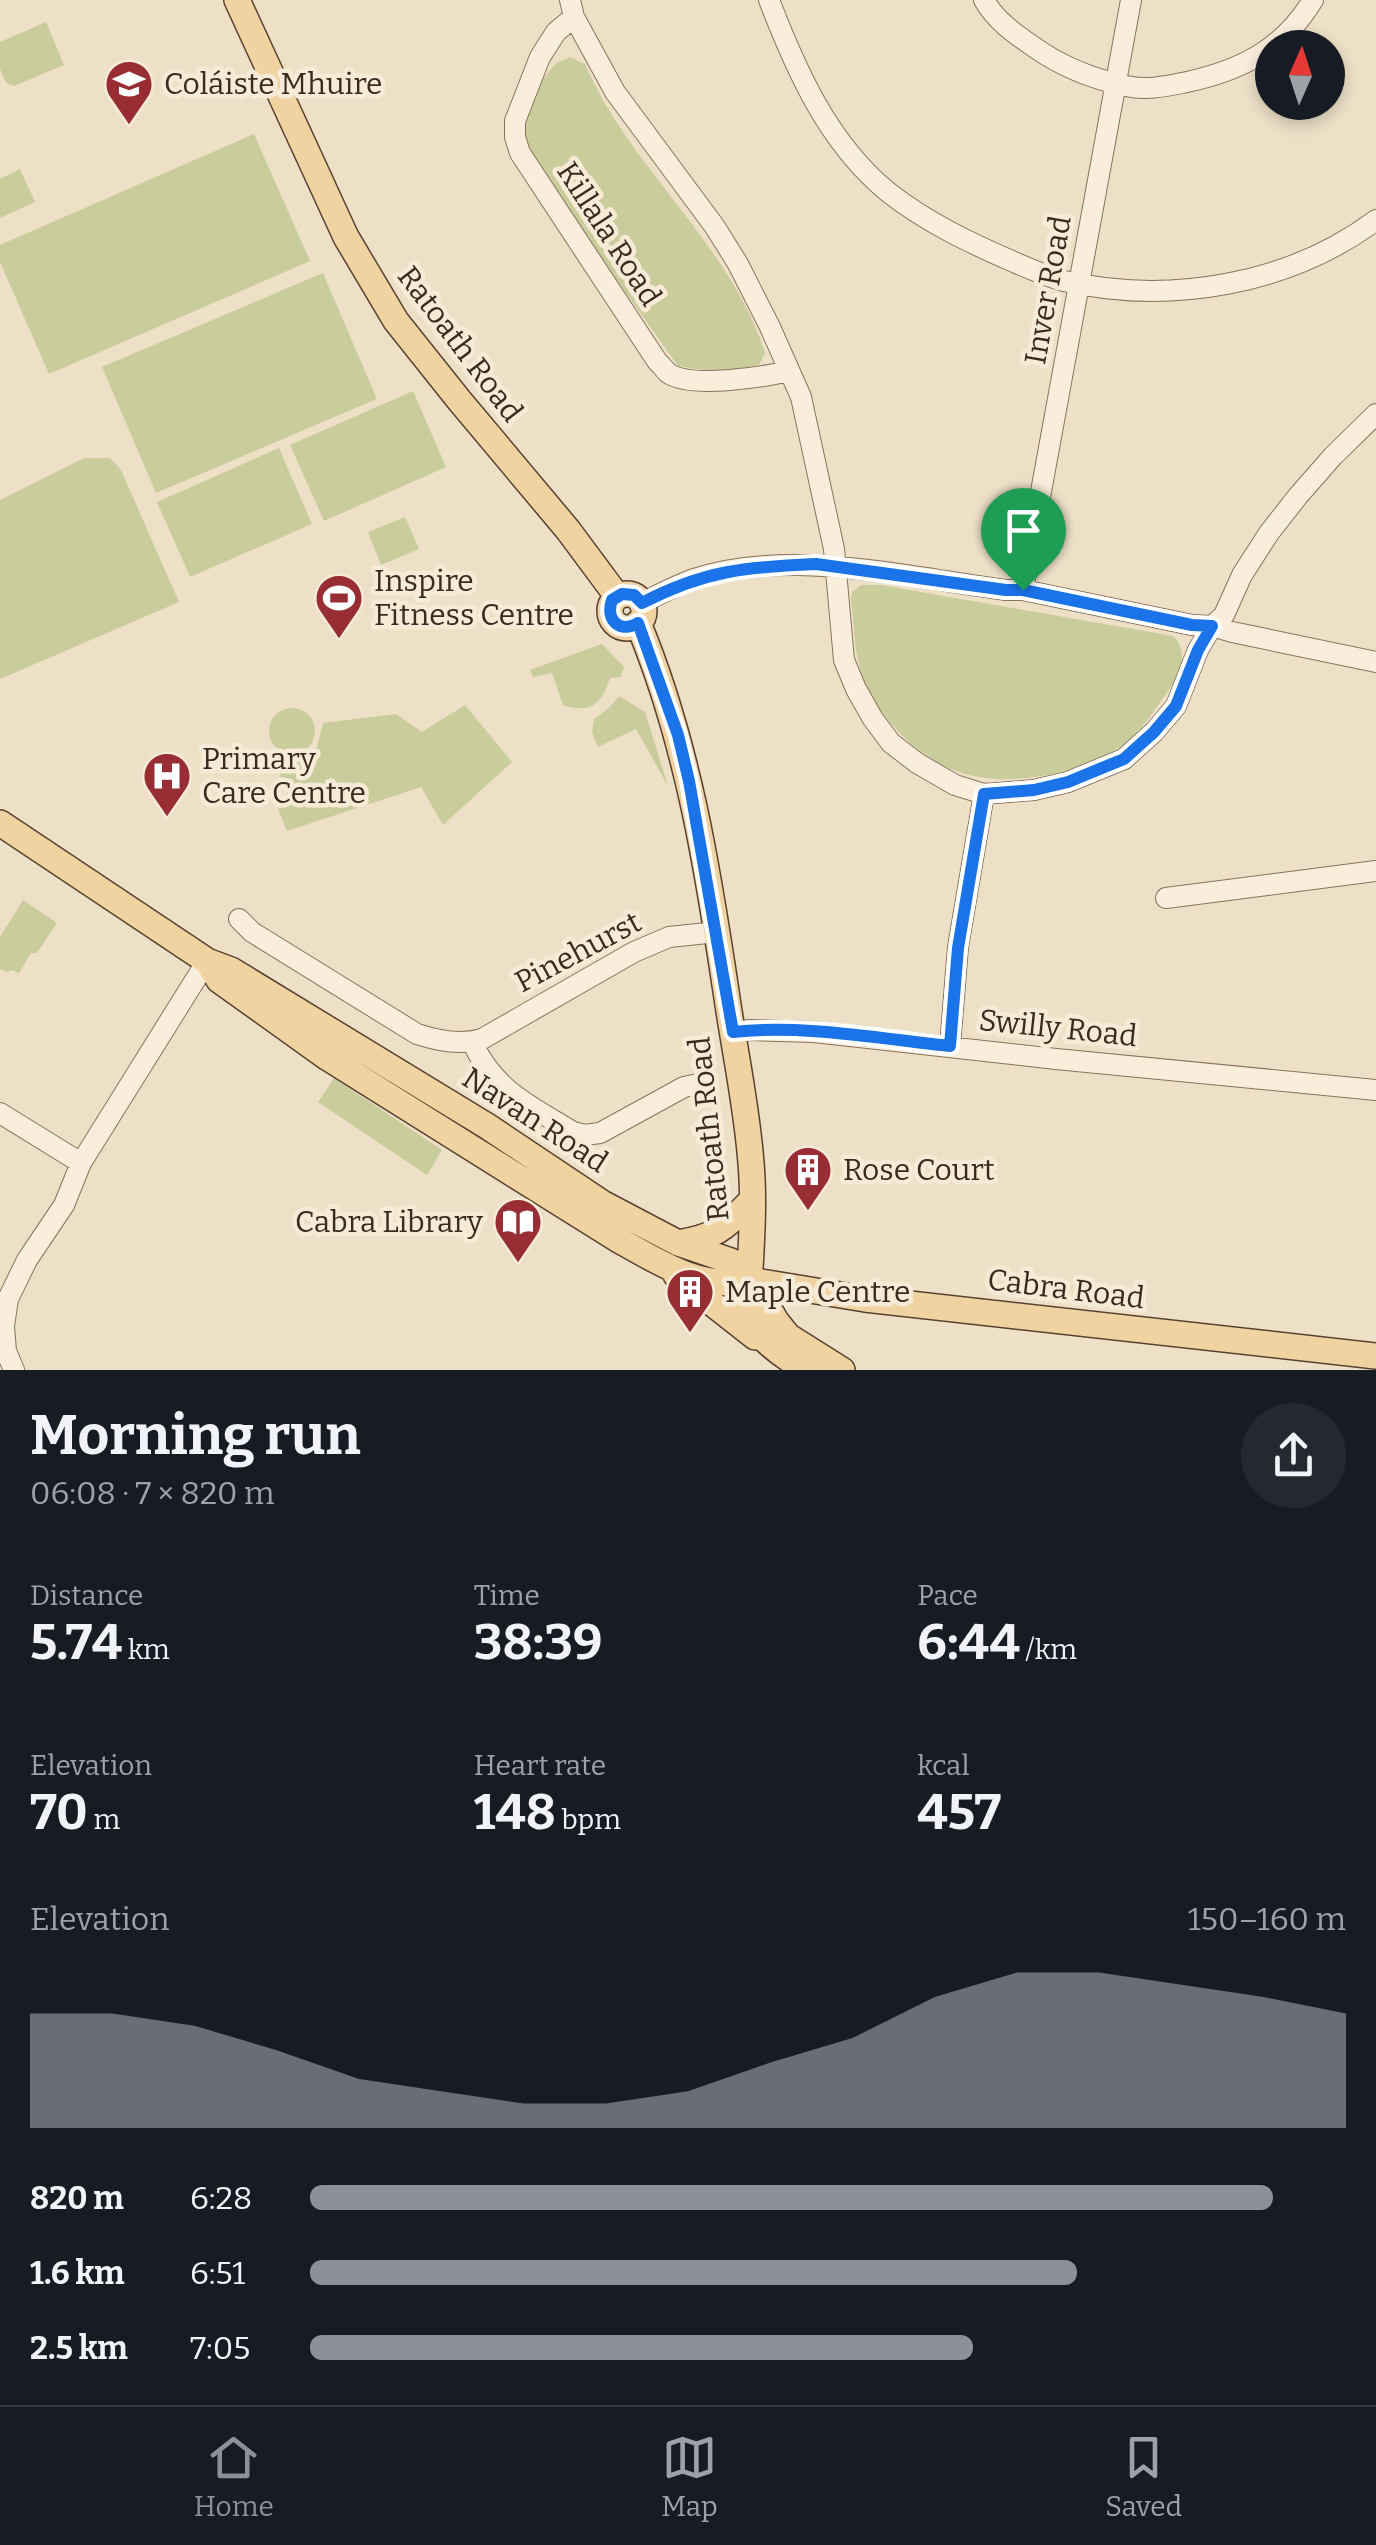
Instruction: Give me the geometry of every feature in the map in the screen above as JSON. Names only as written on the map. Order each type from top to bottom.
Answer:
[{"type":"main road","name":"Ratoath Road","points":[[237,0],[346,237],[396,321],[632,607],[678,735],[700,829],[717,932],[751,1164],[749,1280],[744,1296],[747,1316],[754,1329],[802,1368]]},
{"type":"main road","name":"Navan Road","points":[[0,823],[207,961],[231,970],[487,1126],[602,1203],[678,1243],[731,1262],[749,1280],[731,1285],[714,1283],[660,1263],[617,1239],[328,1058],[219,980],[207,961]]},
{"type":"main road","points":[[678,1243],[705,1238],[721,1230],[752,1200]]},
{"type":"main road","name":"Navan Road","points":[[660,1263],[740,1327],[802,1368]]},
{"type":"main road","points":[[749,1280],[788,1336],[842,1370]]},
{"type":"main road","name":"Cabra Road","points":[[749,1280],[865,1299],[1376,1356]]},
{"type":"street","points":[[769,0],[791,56],[824,117],[887,191],[969,243],[1063,281],[1166,292],[1219,285],[1272,272],[1314,256],[1353,237],[1376,220]]},
{"type":"street","points":[[984,0],[1015,34],[1068,68],[1116,83],[1149,88],[1214,76],[1247,63],[1290,29],[1313,0]]},
{"type":"street","name":"Inver Road","points":[[1023,590],[1131,0]]},
{"type":"street","name":"Killala Road","points":[[789,371],[757,379],[725,380],[681,379],[667,372],[520,153],[515,121],[540,57],[572,8],[615,92],[730,252],[770,327],[801,398],[834,549],[844,660],[856,690],[892,743],[917,763],[955,784],[984,794]]},
{"type":"street","points":[[950,1046],[958,948],[984,794],[1034,790],[1068,782],[1124,759],[1154,732],[1176,706],[1198,650],[1212,626],[1224,615],[1242,575],[1269,533],[1333,456],[1376,414]]},
{"type":"street","points":[[632,607],[690,580],[722,572],[816,564],[1023,590],[1376,662]]},
{"type":"street","points":[[1166,898],[1376,871]]},
{"type":"street","points":[[239,919],[252,932],[417,1034],[472,1042],[482,1063],[507,1092],[573,1132],[600,1133],[684,1087],[703,1083]]},
{"type":"street","name":"Pinehurst","points":[[472,1042],[634,952],[670,938],[717,932]]},
{"type":"street","points":[[14,1370],[4,1339],[8,1299],[27,1260],[64,1205],[82,1163],[207,961]]},
{"type":"street","name":"Swilly Road","points":[[733,1032],[796,1031],[1376,1090]]},
{"type":"street","points":[[0,1113],[82,1163]]},
{"type":"green space","points":[[46,22],[64,65],[14,86],[6,83],[0,69],[0,42]]},
{"type":"green space","points":[[570,57],[585,64],[627,138],[728,276],[765,353],[759,365],[719,370],[678,366],[528,148],[524,125],[532,92],[555,64]]},
{"type":"green space","points":[[254,134],[310,261],[49,374],[0,262],[0,245]]},
{"type":"green space","points":[[20,169],[35,202],[0,218],[0,179]]},
{"type":"green space","points":[[323,273],[377,399],[156,493],[102,367]]},
{"type":"green space","points":[[413,391],[446,467],[324,521],[290,445]]},
{"type":"green space","points":[[279,448],[312,524],[190,577],[157,502]]},
{"type":"green space","points":[[84,458],[110,458],[121,470],[179,602],[0,679],[0,500]]},
{"type":"green space","points":[[405,517],[419,549],[381,565],[368,532]]},
{"type":"green space","points":[[861,585],[881,585],[1173,636],[1181,649],[1181,663],[1151,716],[1116,750],[1059,773],[1017,779],[979,777],[941,764],[922,752],[878,706],[867,688],[856,652],[851,600],[852,592]]},
{"type":"green space","points":[[602,644],[624,667],[621,677],[610,678],[594,705],[563,705],[552,673],[533,677],[530,670]]},
{"type":"green space","points":[[619,696],[645,712],[668,786],[636,729],[598,747],[592,732],[594,719]]},
{"type":"green space","points":[[465,705],[512,762],[443,825],[421,787],[287,831],[278,809],[291,805],[279,771],[317,747],[323,723],[396,714],[422,732]]},
{"type":"green space","points":[[292,708],[308,715],[315,731],[308,747],[292,754],[276,747],[269,731],[276,715]]},
{"type":"green space","points":[[23,900],[57,923],[19,973],[8,972],[0,969],[0,937]]},
{"type":"green space","points":[[334,1078],[442,1150],[427,1175],[318,1102]]},
{"type":"place","name":"Coláiste Mhuire","points":[[129,126]]},
{"type":"place","name":"Inspire Fitness Centre","points":[[339,640]]},
{"type":"place","name":"Primary Care Centre","points":[[167,818]]},
{"type":"place","name":"Rose Court","points":[[808,1212]]},
{"type":"place","name":"Cabra Library","points":[[518,1264]]},
{"type":"place","name":"Maple Centre","points":[[690,1334]]},
{"type":"route","points":[[816,564],[1023,590],[1212,626],[1176,706],[1124,759],[1068,782],[1034,790],[984,794],[958,948],[950,1046],[814,1032],[733,1032],[700,829],[678,735],[640,626],[638,623],[625,628],[614,623],[610,612],[612,600],[628,594],[642,603],[690,580],[722,572],[816,564]]}]
